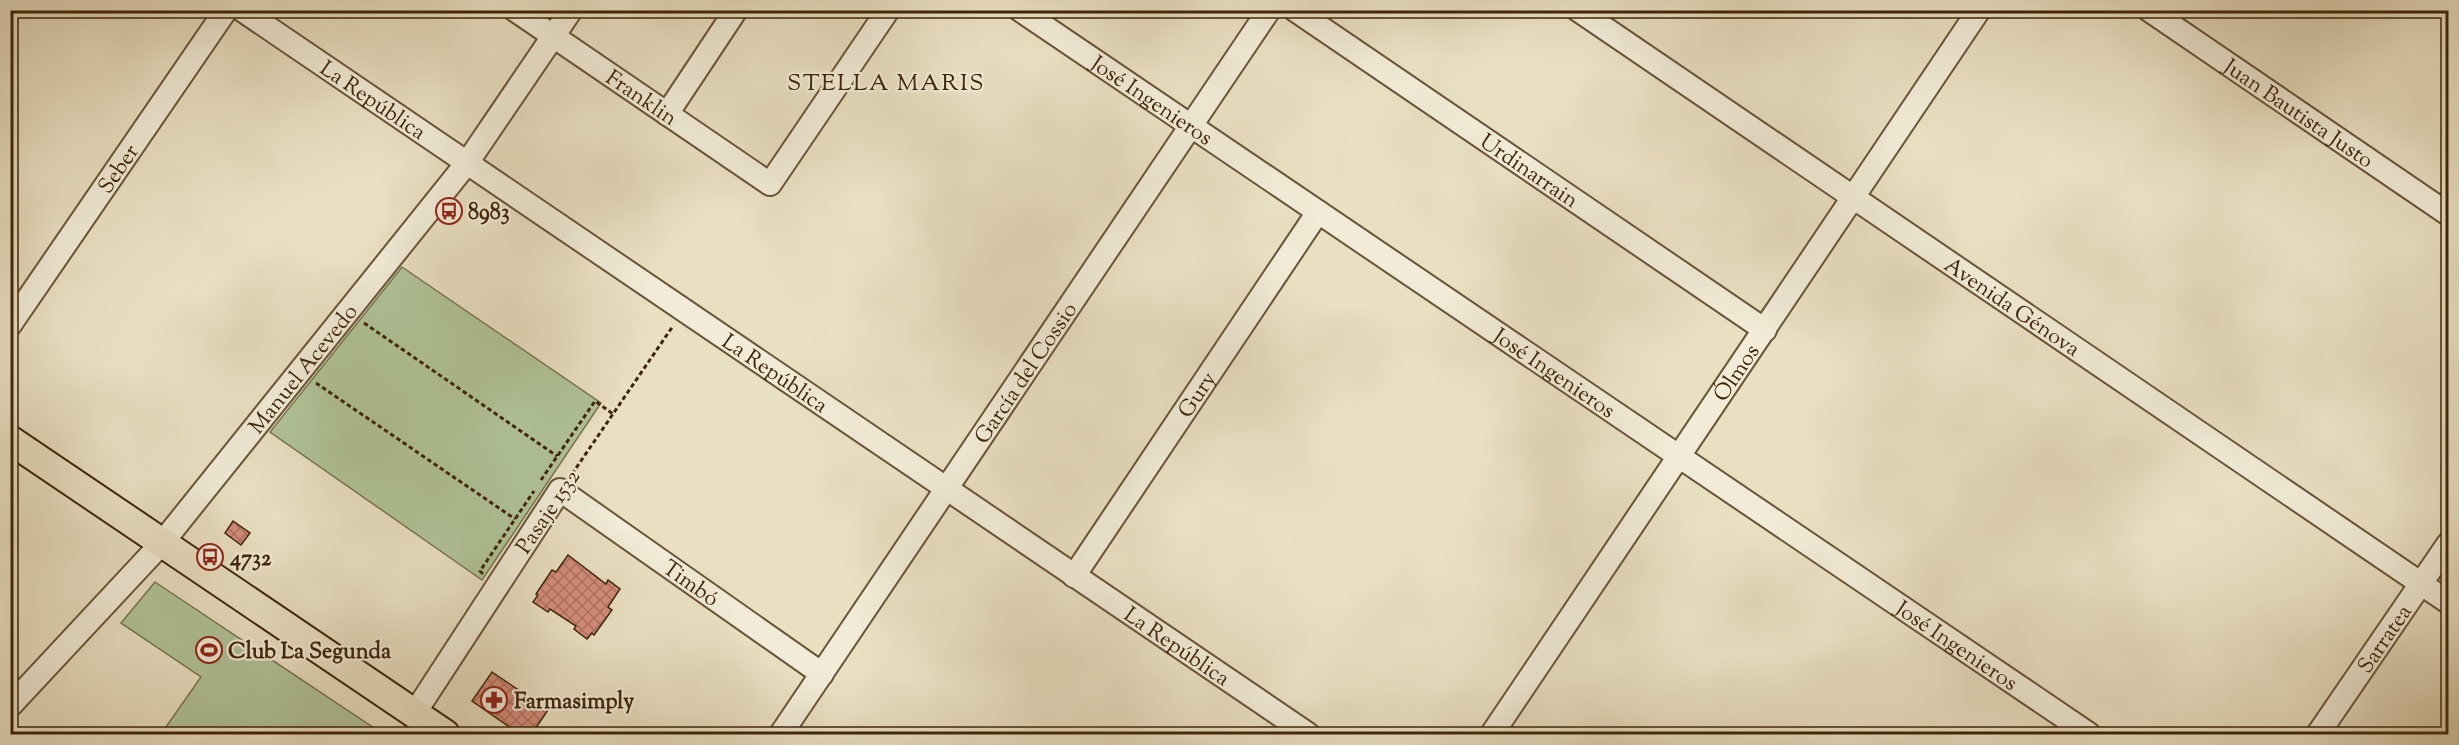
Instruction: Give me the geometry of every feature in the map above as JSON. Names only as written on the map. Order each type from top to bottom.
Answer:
[{"type":"main road","points":[[10,440],[445,735]]},
{"type":"street","name":"Seber","points":[[10,325],[226,10]]},
{"type":"street","name":"La República","points":[[242,10],[1308,735]]},
{"type":"street","name":"Franklin","points":[[515,10],[770,184],[888,10]]},
{"type":"street","name":"Manuel Acevedo","points":[[10,706],[162,543],[467,163],[571,10]]},
{"type":"street","points":[[667,114],[736,10]]},
{"type":"street","name":"José Ingenieros","points":[[1020,10],[2089,735]]},
{"type":"street","name":"García del Cossio","points":[[781,735],[1269,10]]},
{"type":"street","name":"Urdinarrain","points":[[1295,10],[1765,330]]},
{"type":"street","name":"Avenida Génova","points":[[1578,10],[2448,602]]},
{"type":"street","name":"Ólmos","points":[[1492,735],[1979,10]]},
{"type":"street","name":"Juan Bautista Justo","points":[[2149,10],[2448,214]]},
{"type":"street","name":"Gury","points":[[1074,576],[1318,212]]},
{"type":"street","name":"Timbó","points":[[560,490],[822,674]]},
{"type":"street","name":"Pasaje 1532","points":[[414,714],[560,490]]},
{"type":"street","name":"Sarratea","points":[[2318,735],[2448,544]]},
{"type":"path","name":"Pasaje 1532","points":[[560,490],[683,310]]},
{"type":"path","points":[[348,312],[556,456]]},
{"type":"path","points":[[315,382],[515,519]]},
{"type":"green space","points":[[402,267],[601,403],[482,580],[270,432]]},
{"type":"green space","name":"Club La Segunda","points":[[155,582],[383,734],[161,734],[201,677],[121,623]]},
{"type":"building","points":[[233,521],[250,533],[241,545],[225,533]]},
{"type":"building","points":[[568,555],[606,584],[608,580],[620,589],[608,607],[612,610],[594,635],[592,633],[587,639],[574,629],[576,626],[550,609],[548,612],[533,602],[552,570],[556,572]]},
{"type":"building","points":[[492,672],[548,710],[531,735],[521,735],[472,701]]},
{"type":"place","name":"8983","points":[[449,211]]},
{"type":"place","name":"4732","points":[[210,557]]},
{"type":"place","name":"Club La Segunda","points":[[209,650]]},
{"type":"place","name":"Farmasimply","points":[[494,700]]},
{"type":"district","name":"STELLA MARIS","points":[[886,82]]}]
